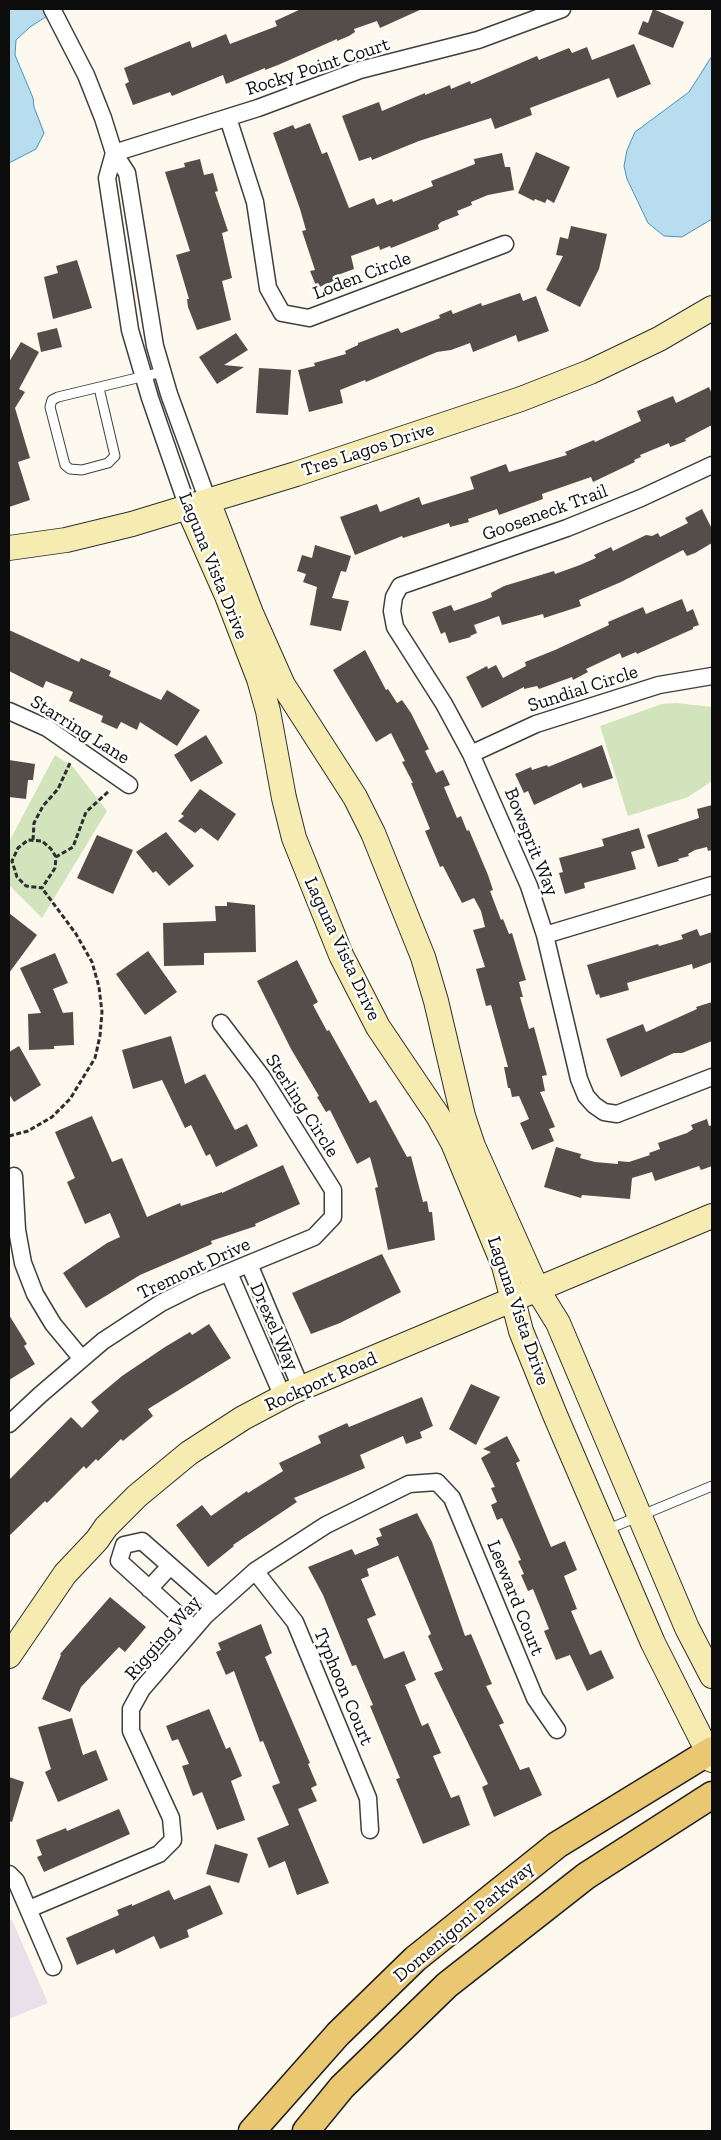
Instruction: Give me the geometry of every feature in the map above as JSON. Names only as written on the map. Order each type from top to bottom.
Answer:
[{"type":"main road","name":"Domenigoni Parkway","points":[[252,2131],[338,2034],[415,1959],[557,1846],[711,1754]]},
{"type":"main road","name":"Domenigoni Parkway","points":[[306,2131],[342,2087],[447,1985],[586,1876],[712,1795]]},
{"type":"street","name":"Laguna Vista Drive","points":[[52,9],[93,92],[114,153],[127,173],[148,307],[162,372],[198,504],[227,596],[259,680],[268,711],[284,798],[294,838],[341,956],[378,1027],[438,1116],[452,1143],[504,1266],[520,1331],[653,1642],[711,1754]]},
{"type":"street","name":"Rocky Point Court","points":[[114,153],[228,118],[360,70],[478,40],[562,9]]},
{"type":"street","name":"Loden Circle","points":[[228,118],[255,202],[268,288],[282,313],[309,318],[505,244]]},
{"type":"street","name":"Laguna Vista Drive","points":[[114,153],[107,178],[130,330],[144,377],[198,504],[270,660],[292,701],[355,797],[412,924],[436,1001],[453,1078],[473,1146],[537,1289],[558,1323],[687,1628],[712,1676]]},
{"type":"street","name":"Tres Lagos Drive","points":[[9,548],[76,538],[132,524],[521,399],[590,372],[659,339],[712,308]]},
{"type":"street","name":"Gooseneck Trail","points":[[394,597],[400,586],[567,528],[712,466]]},
{"type":"street","name":"Bowsprit Way","points":[[394,597],[392,611],[395,627],[444,704],[471,754],[522,869],[545,935],[579,1079],[586,1096],[604,1112],[617,1114],[712,1077]]},
{"type":"street","name":"Sundial Circle","points":[[471,754],[536,724],[659,685],[712,676]]},
{"type":"street","name":"Starring Lane","points":[[9,710],[46,728],[125,782]]},
{"type":"street","points":[[545,935],[712,885]]},
{"type":"street","name":"Sterling Circle","points":[[221,1023],[262,1077],[333,1190],[333,1216]]},
{"type":"street","points":[[14,1176],[17,1230],[22,1263],[36,1294],[53,1324],[82,1359]]},
{"type":"street","name":"Tremont Drive","points":[[9,1424],[103,1342],[160,1303],[314,1237],[333,1216]]},
{"type":"street","name":"Rockport Road","points":[[9,1656],[65,1574],[97,1540],[106,1527],[137,1496],[188,1453],[243,1418],[292,1392],[712,1216]]},
{"type":"street","name":"Drexel Way","points":[[249,1264],[274,1322],[292,1392]]},
{"type":"street","name":"Drexel Way","points":[[229,1272],[253,1332],[292,1392]]},
{"type":"street","points":[[253,1332],[274,1322]]},
{"type":"street","name":"Rigging Way","points":[[29,1909],[159,1854],[173,1840],[171,1818],[131,1731],[131,1708],[142,1689],[194,1629],[216,1606],[256,1571],[326,1525],[409,1484],[437,1482]]},
{"type":"street","name":"Leeward Court","points":[[437,1482],[452,1498],[535,1698],[557,1730]]},
{"type":"street","points":[[106,1527],[124,1545]]},
{"type":"street","points":[[124,1545],[142,1541],[216,1606]]},
{"type":"street","points":[[124,1545],[119,1561],[194,1629]]},
{"type":"street","points":[[149,1589],[170,1566]]},
{"type":"street","name":"Typhoon Court","points":[[256,1571],[295,1622],[368,1798],[370,1830]]},
{"type":"street","points":[[9,1874],[16,1881],[53,1967]]},
{"type":"lane","points":[[99,388],[115,456],[108,463],[75,471],[65,465],[50,403],[58,397],[162,372]]},
{"type":"lane","points":[[605,1531],[712,1486]]},
{"type":"path","points":[[33,840],[34,823],[43,806],[58,790],[77,749]]},
{"type":"path","points":[[56,857],[73,847],[86,812],[125,782]]},
{"type":"path","points":[[9,1136],[28,1131],[52,1117],[70,1099],[96,1058],[100,1036],[102,1012],[99,988],[92,962],[76,934],[42,888],[26,886],[18,877],[12,861],[18,848],[28,840],[42,841],[51,849],[56,857],[55,868],[42,888]]},
{"type":"shaded area","points":[[9,1919],[12,1920],[48,2003],[9,2019]]},
{"type":"green space","points":[[676,703],[712,707],[712,781],[688,797],[628,816],[600,726],[662,704]]},
{"type":"green space","points":[[55,755],[73,767],[107,811],[42,918],[9,885],[9,842]]},
{"type":"water","points":[[9,9],[58,9],[30,27],[16,40],[15,55],[33,98],[34,107],[44,133],[36,149],[9,163]]},
{"type":"water","points":[[712,56],[712,219],[682,237],[664,236],[648,223],[627,179],[624,166],[627,150],[635,132],[689,92]]},
{"type":"building","points":[[301,9],[422,9],[380,28],[377,21],[354,29],[355,32],[349,36],[337,41],[337,39],[278,65],[265,70],[265,68],[226,84],[223,75],[172,96],[170,92],[133,105],[125,84],[129,82],[124,68],[190,41],[192,48],[226,34],[230,44],[277,26],[275,21]]},
{"type":"building","points":[[653,9],[684,22],[673,48],[638,34],[643,21],[648,23]]},
{"type":"building","points":[[634,44],[651,84],[617,98],[609,78],[530,108],[532,115],[495,129],[491,118],[419,141],[372,160],[371,157],[359,161],[342,116],[379,102],[382,111],[425,93],[425,95],[450,85],[451,89],[470,81],[471,84],[537,56],[539,60],[569,48],[572,53],[587,47],[592,60]]},
{"type":"building","points":[[310,123],[322,154],[327,152],[349,208],[374,198],[377,205],[392,199],[393,202],[433,186],[431,181],[475,164],[474,159],[502,153],[505,167],[510,167],[514,190],[488,195],[471,202],[472,205],[457,211],[459,215],[441,222],[438,225],[439,229],[391,248],[390,246],[380,250],[379,246],[351,256],[354,269],[335,276],[336,280],[317,288],[310,271],[315,270],[302,231],[306,230],[273,133],[293,125],[295,129]]},
{"type":"building","points":[[536,152],[570,167],[554,203],[547,199],[545,203],[535,199],[534,201],[518,193]]},
{"type":"building","points":[[200,159],[204,175],[213,173],[218,191],[215,192],[228,231],[222,233],[232,278],[222,281],[231,320],[197,330],[188,307],[187,299],[189,299],[176,255],[190,251],[165,172],[185,167],[184,163]]},
{"type":"building","points":[[571,226],[607,234],[599,269],[580,307],[546,290],[563,256],[556,255],[560,237],[568,239]]},
{"type":"building","points":[[77,260],[92,308],[53,319],[44,277],[58,273],[56,266]]},
{"type":"building","points":[[520,293],[523,301],[536,296],[549,331],[518,342],[516,335],[473,352],[470,343],[451,350],[437,352],[366,382],[365,380],[340,390],[343,403],[309,412],[298,370],[315,366],[314,363],[346,354],[345,351],[358,345],[358,343],[398,328],[401,333],[440,318],[439,315],[451,310],[453,314],[481,303],[482,306]]},
{"type":"building","points":[[57,328],[62,347],[41,352],[37,333]]},
{"type":"building","points":[[236,333],[248,350],[224,365],[244,367],[217,384],[199,357]]},
{"type":"building","points":[[21,342],[39,352],[19,389],[25,392],[15,408],[30,458],[18,462],[30,500],[9,507],[9,362]]},
{"type":"building","points":[[259,368],[291,370],[288,415],[256,413]]},
{"type":"building","points":[[709,387],[712,394],[712,425],[685,439],[686,441],[670,447],[669,443],[640,455],[641,457],[634,460],[635,462],[593,482],[591,477],[542,494],[543,499],[499,515],[497,509],[468,519],[469,522],[450,527],[449,523],[403,538],[402,536],[355,555],[340,517],[377,504],[380,512],[419,497],[422,505],[474,489],[470,477],[506,464],[509,472],[567,455],[565,452],[594,440],[595,442],[641,421],[637,411],[673,396],[676,403]]},
{"type":"building","points":[[702,509],[712,529],[712,543],[695,553],[687,556],[683,550],[621,582],[579,600],[581,606],[544,618],[543,614],[502,625],[499,616],[474,625],[477,633],[471,637],[449,643],[445,632],[441,634],[432,612],[451,605],[454,611],[485,600],[492,597],[491,593],[504,586],[554,571],[555,574],[596,558],[594,555],[611,547],[613,551],[646,535],[652,536],[658,533],[660,537],[688,523],[685,518]]},
{"type":"building","points":[[315,545],[351,556],[346,572],[341,571],[332,598],[349,601],[341,631],[310,625],[317,587],[303,582],[306,574],[297,571],[302,555],[312,558]]},
{"type":"building","points":[[682,599],[687,612],[693,609],[699,625],[637,654],[636,652],[622,658],[620,653],[586,669],[588,672],[573,680],[572,677],[539,689],[537,686],[524,689],[524,687],[482,708],[466,677],[487,666],[488,669],[496,665],[503,678],[526,666],[525,662],[609,625],[608,622],[643,607],[646,614]]},
{"type":"building","points":[[9,630],[79,662],[81,658],[111,671],[109,676],[161,700],[167,690],[200,710],[177,746],[140,722],[137,730],[121,722],[117,729],[101,722],[103,716],[69,701],[73,692],[46,681],[43,688],[9,671]]},
{"type":"building","points":[[365,650],[386,690],[388,689],[397,703],[402,700],[411,713],[429,749],[425,751],[436,773],[443,770],[450,785],[444,787],[457,818],[461,816],[467,831],[469,830],[488,875],[493,890],[490,891],[501,920],[503,919],[509,934],[512,933],[526,980],[519,982],[523,997],[520,997],[529,1029],[534,1027],[547,1075],[542,1076],[545,1091],[540,1092],[555,1127],[549,1129],[554,1141],[532,1150],[520,1123],[529,1119],[519,1096],[512,1097],[510,1088],[508,1088],[504,1067],[508,1067],[491,1005],[486,1006],[476,969],[485,967],[473,930],[485,927],[481,911],[474,898],[462,903],[443,866],[440,867],[425,831],[430,829],[411,783],[413,783],[402,762],[405,761],[391,733],[376,742],[333,670]]},
{"type":"building","points":[[206,735],[223,763],[191,782],[174,755]]},
{"type":"building","points":[[602,745],[613,778],[583,788],[581,783],[534,805],[528,791],[524,793],[515,774],[531,767],[532,770],[547,765],[548,767]]},
{"type":"building","points":[[9,760],[35,764],[33,780],[28,780],[26,799],[9,797]]},
{"type":"building","points":[[200,789],[236,814],[218,841],[201,828],[195,833],[178,821],[184,816],[181,814]]},
{"type":"building","points":[[712,805],[712,850],[708,851],[707,847],[695,850],[688,854],[689,856],[678,859],[679,861],[658,867],[647,835],[699,818],[697,809]]},
{"type":"building","points":[[639,828],[645,848],[631,852],[636,869],[584,883],[585,888],[565,894],[559,873],[563,872],[559,858],[604,846],[602,839]]},
{"type":"building","points":[[166,832],[194,866],[169,886],[156,871],[153,873],[136,852]]},
{"type":"building","points":[[97,835],[133,850],[113,894],[77,878]]},
{"type":"building","points":[[227,902],[255,905],[256,952],[204,953],[204,965],[164,966],[163,923],[216,921],[215,906],[227,906]]},
{"type":"building","points":[[9,913],[37,935],[9,973]]},
{"type":"building","points":[[697,929],[700,936],[712,932],[712,962],[693,969],[692,964],[627,983],[629,990],[600,998],[599,994],[596,995],[587,965],[658,944],[659,946],[683,939],[681,935]]},
{"type":"building","points":[[148,951],[177,992],[145,1015],[116,974]]},
{"type":"building","points":[[55,953],[68,983],[53,989],[63,1013],[73,1012],[74,1045],[54,1046],[54,1049],[29,1050],[28,1014],[41,1013],[20,968]]},
{"type":"building","points":[[297,960],[318,1002],[313,1005],[327,1031],[329,1030],[370,1103],[376,1100],[407,1157],[411,1156],[423,1202],[427,1201],[429,1212],[432,1212],[435,1240],[388,1250],[375,1188],[378,1187],[370,1157],[357,1164],[330,1110],[326,1112],[317,1097],[319,1096],[291,1049],[257,981]]},
{"type":"building","points":[[712,1002],[712,1041],[682,1053],[674,1053],[621,1077],[606,1039],[643,1024],[646,1032],[697,1009],[696,1007]]},
{"type":"building","points":[[171,1036],[185,1084],[205,1074],[235,1130],[247,1124],[258,1146],[216,1167],[210,1154],[206,1156],[191,1125],[185,1128],[162,1080],[133,1089],[122,1050]]},
{"type":"building","points":[[19,1046],[41,1085],[14,1102],[9,1094],[9,1052]]},
{"type":"building","points":[[92,1116],[112,1162],[122,1158],[147,1217],[180,1203],[181,1206],[222,1193],[283,1165],[300,1204],[255,1224],[256,1226],[211,1241],[212,1244],[140,1275],[86,1308],[63,1273],[107,1243],[120,1237],[110,1213],[85,1224],[67,1182],[75,1178],[55,1132]]},
{"type":"building","points":[[707,1119],[709,1126],[712,1125],[712,1166],[701,1170],[699,1166],[655,1181],[652,1172],[632,1178],[630,1199],[582,1195],[581,1198],[544,1187],[556,1147],[581,1154],[580,1158],[595,1162],[618,1164],[618,1161],[629,1162],[650,1155],[649,1153],[660,1149],[658,1143],[687,1133],[693,1129],[691,1125]]},
{"type":"building","points":[[382,1254],[401,1292],[340,1323],[311,1334],[292,1293]]},
{"type":"building","points":[[9,1315],[27,1344],[24,1346],[35,1364],[9,1380]]},
{"type":"building","points":[[209,1324],[231,1358],[148,1409],[153,1416],[123,1441],[121,1439],[98,1461],[96,1459],[86,1469],[84,1466],[47,1503],[45,1501],[9,1536],[9,1480],[71,1417],[82,1428],[99,1411],[91,1402],[122,1376],[190,1332],[192,1335]]},
{"type":"building","points":[[471,1384],[500,1397],[476,1445],[449,1429]]},
{"type":"building","points":[[422,1397],[433,1426],[420,1432],[422,1438],[406,1444],[403,1436],[360,1455],[365,1468],[294,1498],[297,1502],[233,1545],[208,1567],[176,1525],[202,1505],[211,1516],[247,1491],[248,1493],[283,1471],[279,1463],[321,1443],[318,1436],[347,1423],[349,1427]]},
{"type":"building","points":[[507,1436],[520,1461],[516,1463],[551,1547],[565,1541],[577,1570],[564,1576],[577,1609],[571,1611],[590,1655],[601,1650],[614,1678],[587,1691],[570,1655],[556,1660],[544,1631],[549,1629],[533,1589],[528,1591],[521,1575],[524,1574],[518,1561],[521,1560],[502,1518],[497,1520],[491,1505],[497,1502],[491,1488],[495,1487],[481,1458],[491,1452],[483,1449]]},
{"type":"building","points":[[417,1513],[432,1542],[465,1636],[471,1634],[492,1684],[486,1686],[504,1723],[499,1725],[520,1770],[529,1767],[542,1795],[494,1817],[482,1787],[488,1784],[434,1673],[443,1670],[428,1636],[431,1634],[398,1556],[367,1569],[369,1576],[361,1579],[376,1615],[367,1619],[384,1659],[404,1651],[416,1680],[405,1685],[422,1726],[428,1723],[441,1753],[433,1756],[451,1798],[459,1795],[470,1825],[423,1844],[396,1779],[400,1778],[370,1706],[373,1705],[356,1665],[352,1666],[323,1595],[308,1567],[352,1549],[355,1555],[379,1545],[376,1538],[382,1536],[379,1529]]},
{"type":"building","points":[[110,1597],[146,1627],[125,1652],[119,1647],[81,1687],[70,1712],[42,1699],[60,1654]]},
{"type":"building","points":[[261,1624],[272,1653],[265,1657],[310,1763],[308,1764],[317,1785],[311,1788],[317,1801],[298,1809],[329,1883],[297,1895],[285,1861],[269,1868],[257,1838],[289,1825],[272,1786],[280,1783],[263,1741],[260,1742],[234,1671],[226,1675],[216,1652],[221,1650],[218,1643]]},
{"type":"building","points":[[209,1709],[226,1749],[230,1747],[242,1776],[231,1781],[245,1820],[217,1830],[202,1792],[193,1796],[182,1766],[189,1764],[178,1739],[172,1741],[166,1726]]},
{"type":"building","points":[[72,1718],[83,1755],[96,1750],[108,1780],[58,1802],[45,1772],[51,1769],[38,1727]]},
{"type":"building","points":[[9,1777],[24,1782],[12,1822],[9,1821]]},
{"type":"building","points":[[119,1809],[130,1834],[44,1872],[37,1857],[42,1855],[36,1840],[66,1828],[67,1831]]},
{"type":"building","points":[[215,1844],[248,1854],[239,1883],[206,1874]]},
{"type":"building","points":[[210,1885],[223,1914],[187,1930],[189,1937],[160,1949],[154,1936],[116,1954],[114,1949],[77,1965],[66,1938],[119,1915],[117,1910],[132,1904],[132,1906],[169,1890],[174,1900]]}]
